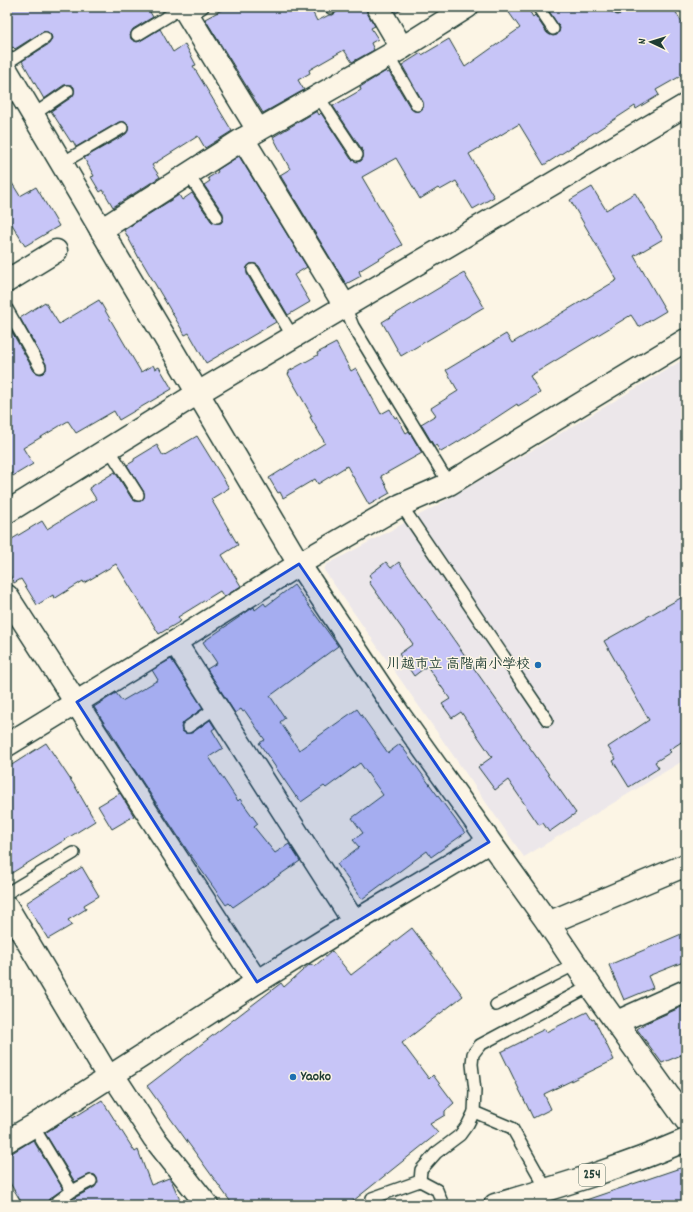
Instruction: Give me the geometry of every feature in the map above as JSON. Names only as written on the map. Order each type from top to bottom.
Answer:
[{"type":"main road","points":[[378,7],[395,52]]},
{"type":"main road","points":[[101,230],[250,135],[395,52],[467,7]]},
{"type":"main road","points":[[190,9],[250,135],[345,306]]},
{"type":"main road","points":[[7,71],[299,564],[400,716],[686,1120]]},
{"type":"main road","points":[[7,512],[198,393],[686,105]]},
{"type":"main road","points":[[7,281],[56,251]]},
{"type":"main road","points":[[7,745],[299,564],[401,505],[449,484],[686,340]]},
{"type":"main road","points":[[7,596],[257,982]]},
{"type":"main road","points":[[175,642],[354,922]]},
{"type":"main road","points":[[7,1141],[33,1126],[257,982],[354,922],[489,842]]},
{"type":"main road","points":[[548,923],[686,865]]},
{"type":"main road","points":[[7,907],[111,1076],[154,1138],[207,1205]]},
{"type":"main road","points":[[617,1022],[686,991]]},
{"type":"main road","name":"254","points":[[495,1205],[570,1183],[686,1140]]},
{"type":"lane","points":[[538,7],[553,29]]},
{"type":"lane","points":[[137,35],[190,9]]},
{"type":"lane","points":[[7,63],[45,38]]},
{"type":"lane","points":[[395,52],[417,105]]},
{"type":"lane","points":[[33,115],[68,91]]},
{"type":"lane","points":[[318,96],[357,156]]},
{"type":"lane","points":[[62,163],[122,128]]},
{"type":"lane","points":[[188,174],[217,217]]},
{"type":"lane","points":[[253,270],[293,337]]},
{"type":"lane","points":[[345,306],[353,326],[449,484]]},
{"type":"lane","points":[[7,309],[40,367]]},
{"type":"lane","points":[[109,449],[138,495]]},
{"type":"lane","points":[[401,505],[547,720]]},
{"type":"lane","points":[[188,727],[217,708]]},
{"type":"lane","points":[[7,893],[74,853]]},
{"type":"lane","points":[[496,1005],[576,964]]},
{"type":"lane","points":[[420,1181],[421,1170],[436,1154],[460,1136],[474,1112],[475,1091],[472,1064],[473,1054],[480,1045],[590,986]]},
{"type":"lane","points":[[474,1112],[512,1128],[547,1190]]},
{"type":"lane","points":[[33,1126],[72,1191]]},
{"type":"lane","points":[[53,1205],[72,1191],[91,1181]]},
{"type":"lane","points":[[372,1198],[420,1181],[437,1190],[443,1205]]},
{"type":"highlighted area","points":[[299,564],[489,842],[257,982],[77,702]]},
{"type":"shaded area","name":"川越市立 高階南小学校","points":[[686,358],[686,759],[524,857],[324,570],[326,565],[436,506]]},
{"type":"building","points":[[7,7],[147,7],[153,17],[133,29],[130,35],[131,39],[137,42],[140,41],[160,29],[173,52],[185,44],[196,65],[193,66],[232,131],[205,148],[198,136],[152,165],[160,177],[113,207],[103,190],[100,192],[91,177],[94,176],[84,158],[126,134],[128,131],[128,125],[125,122],[119,122],[76,147],[73,141],[71,142],[51,111],[72,97],[74,94],[74,87],[71,85],[64,85],[44,99],[22,61],[49,44],[52,38],[51,35],[48,32],[42,32],[15,49],[13,47],[7,51]]},
{"type":"building","points":[[227,7],[310,7],[317,21],[329,15],[333,15],[342,7],[366,7],[367,13],[375,26],[371,28],[378,39],[371,43],[374,50],[352,62],[344,50],[309,70],[310,73],[298,80],[304,90],[263,113],[205,19]]},
{"type":"building","points":[[392,7],[405,7],[396,13]]},
{"type":"building","points":[[505,7],[527,7],[533,17],[535,15],[547,33],[553,36],[557,35],[560,28],[547,8],[549,7],[610,7],[612,12],[617,15],[623,13],[625,7],[673,7],[686,30],[686,73],[656,90],[659,95],[636,109],[635,106],[544,165],[519,124],[469,154],[494,197],[473,209],[456,181],[440,190],[438,188],[420,199],[396,158],[362,177],[402,245],[359,271],[361,276],[346,284],[280,175],[290,169],[273,137],[317,111],[319,115],[321,113],[351,159],[357,162],[361,161],[363,158],[363,151],[333,106],[361,90],[360,87],[386,71],[387,73],[389,72],[411,109],[414,111],[420,111],[423,108],[423,102],[402,65],[421,53],[422,55],[449,39],[465,67],[520,28]]},
{"type":"building","points":[[239,156],[307,267],[294,275],[310,302],[288,315],[259,266],[256,264],[250,264],[247,267],[247,274],[276,322],[206,363],[189,333],[185,335],[140,260],[124,230],[179,195],[182,200],[192,193],[211,221],[214,223],[221,223],[223,220],[223,213],[204,185],[210,181],[208,178],[218,172],[217,170]]},
{"type":"building","points":[[7,175],[20,196],[36,187],[59,226],[25,246],[7,216]]},
{"type":"building","points":[[592,187],[606,210],[635,193],[663,239],[634,256],[666,311],[639,327],[631,315],[530,376],[540,393],[518,406],[517,404],[441,452],[436,445],[434,446],[421,424],[436,415],[431,408],[458,391],[446,370],[506,334],[512,343],[617,280],[570,200]]},
{"type":"building","points":[[464,273],[484,307],[401,356],[382,322]]},
{"type":"building","points":[[99,300],[141,372],[153,365],[155,369],[159,367],[172,389],[119,420],[114,411],[76,433],[68,421],[23,448],[33,464],[13,476],[7,466],[7,326],[8,325],[34,371],[40,374],[46,370],[46,364],[20,318],[45,302],[59,324]]},
{"type":"building","points":[[336,343],[351,371],[356,368],[381,414],[390,409],[395,418],[397,417],[406,433],[409,431],[422,453],[381,476],[390,493],[369,505],[347,466],[318,484],[315,479],[283,498],[280,492],[278,493],[269,478],[325,443],[310,417],[312,416],[288,374],[289,371]]},
{"type":"building","points":[[197,436],[229,488],[211,499],[238,545],[222,555],[241,586],[224,597],[220,591],[178,617],[181,621],[159,634],[116,564],[84,583],[83,581],[54,599],[53,595],[37,605],[21,579],[14,583],[7,569],[7,542],[42,521],[47,529],[96,499],[89,488],[115,472],[132,499],[135,501],[141,501],[144,498],[144,492],[127,465],[157,445],[163,456]]},
{"type":"building","points":[[386,562],[391,568],[399,562],[576,813],[549,832],[543,823],[539,825],[508,780],[495,790],[478,767],[492,757],[461,712],[452,718],[442,704],[450,699],[427,666],[414,676],[399,654],[413,644],[369,582],[372,579],[369,575]]},
{"type":"building","points":[[294,585],[338,646],[270,696],[285,718],[280,722],[299,750],[357,709],[388,753],[400,744],[465,833],[431,857],[427,851],[362,899],[337,864],[359,847],[353,840],[363,833],[352,818],[383,795],[360,763],[326,788],[324,786],[301,802],[259,743],[265,740],[245,711],[243,712],[241,709],[235,713],[207,669],[217,663],[203,642],[254,607],[255,610],[264,603],[266,606]]},
{"type":"building","points":[[686,595],[686,739],[669,750],[671,752],[655,762],[659,768],[629,787],[613,761],[616,759],[608,747],[649,720],[604,641]]},
{"type":"building","points":[[171,659],[203,708],[184,722],[181,727],[182,731],[185,733],[192,733],[210,720],[215,728],[212,730],[223,748],[209,757],[238,801],[240,799],[258,824],[254,827],[275,853],[289,844],[300,861],[233,907],[229,903],[226,905],[187,850],[94,707],[116,693],[122,701],[158,680],[152,670]]},
{"type":"building","points":[[46,743],[76,788],[95,821],[7,876],[7,768]]},
{"type":"building","points":[[120,793],[134,816],[112,829],[98,806]]},
{"type":"building","points":[[82,867],[99,896],[84,905],[86,909],[68,920],[72,925],[48,939],[26,903]]},
{"type":"building","name":"Yaoko","points":[[412,928],[463,996],[402,1043],[429,1079],[433,1075],[454,1103],[445,1111],[445,1115],[430,1124],[438,1133],[348,1205],[233,1205],[147,1086],[281,983],[284,987],[310,964],[315,966],[332,951],[351,975]]},
{"type":"building","points":[[686,932],[686,961],[648,976],[653,988],[624,1000],[609,965]]},
{"type":"building","points":[[686,1005],[686,1053],[662,1063],[637,1029],[646,1023]]},
{"type":"building","points":[[587,1012],[592,1020],[594,1019],[614,1060],[544,1094],[551,1109],[533,1118],[501,1052],[545,1029],[546,1032]]},
{"type":"building","points":[[102,1100],[135,1152],[138,1150],[151,1185],[169,1178],[180,1200],[166,1205],[65,1205],[76,1197],[95,1187],[98,1182],[97,1178],[95,1175],[91,1174],[75,1182],[45,1133]]},
{"type":"building","points":[[33,1140],[63,1189],[49,1199],[46,1205],[23,1205],[7,1178],[7,1156]]},
{"type":"building","points":[[686,1166],[686,1205],[581,1205],[580,1202]]},
{"type":"place","name":"川越市立 高階南小学校","points":[[538,665]]},
{"type":"place","name":"Yaoko","points":[[293,1077]]}]
